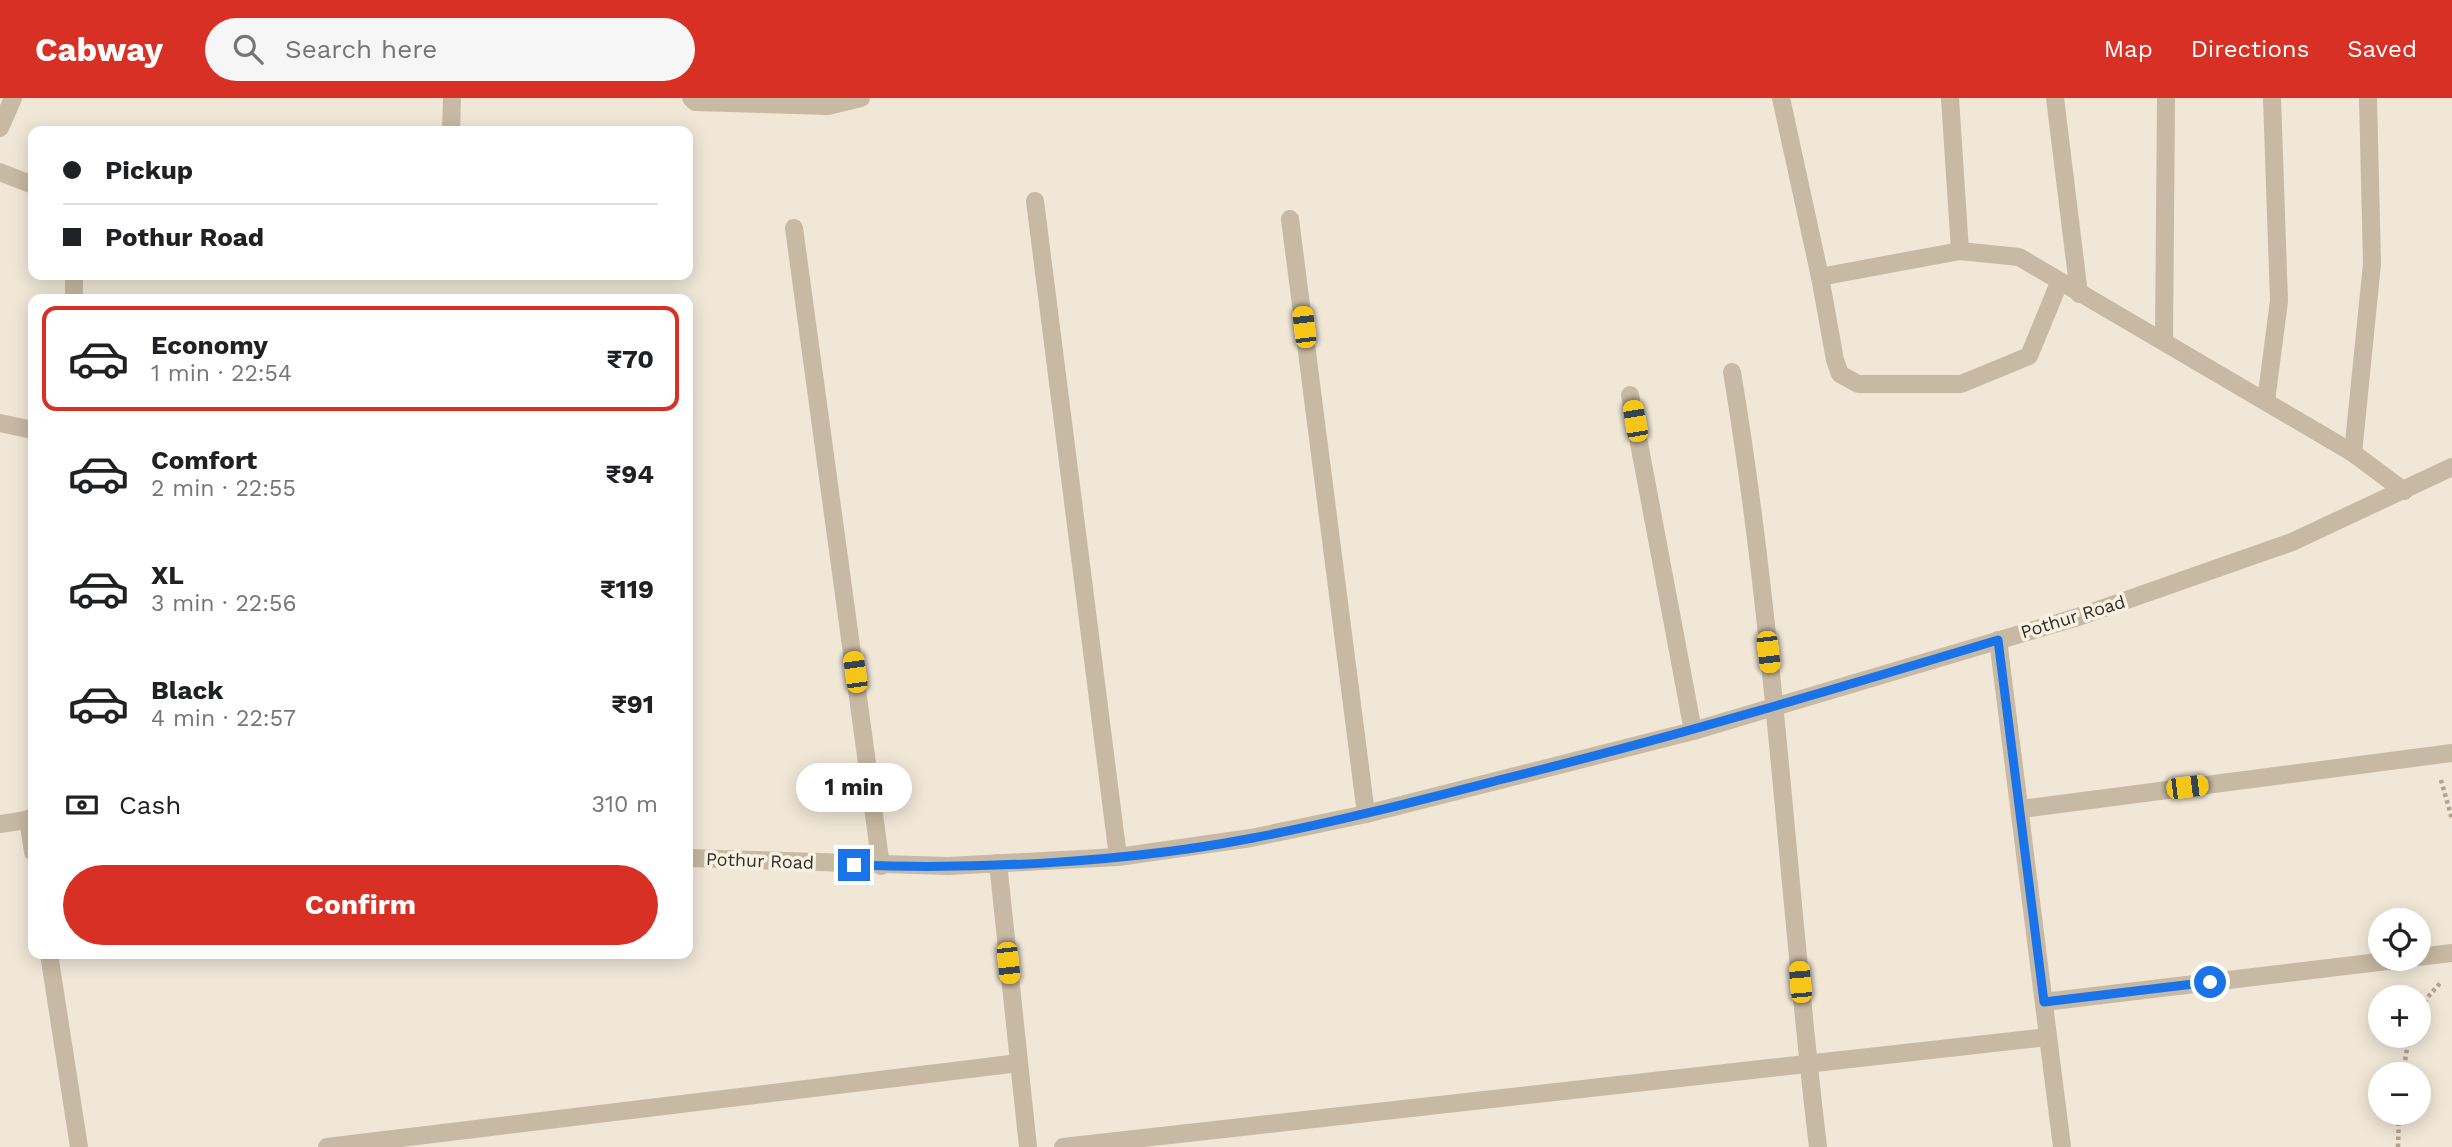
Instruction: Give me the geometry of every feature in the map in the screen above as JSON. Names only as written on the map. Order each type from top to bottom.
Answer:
[{"type":"street","points":[[0,128],[13,98]]},
{"type":"street","points":[[451,126],[452,98]]},
{"type":"street","points":[[691,98],[695,102],[828,106],[861,98]]},
{"type":"street","points":[[1781,98],[1835,360],[1840,373],[1858,384],[1961,384],[2029,355],[2059,283]]},
{"type":"street","points":[[1950,98],[1960,251]]},
{"type":"street","points":[[2055,98],[2079,294]]},
{"type":"street","points":[[2164,342],[2166,98]]},
{"type":"street","points":[[2266,401],[2279,301],[2272,98]]},
{"type":"street","points":[[2353,453],[2372,264],[2368,98]]},
{"type":"street","points":[[0,172],[28,183]]},
{"type":"street","points":[[1035,201],[1118,856]]},
{"type":"street","points":[[1290,219],[1366,814]]},
{"type":"street","points":[[794,228],[881,866]]},
{"type":"street","points":[[1820,277],[1960,251],[2019,257],[2059,283],[2353,453],[2404,491]]},
{"type":"street","points":[[1732,372],[1744,448],[1774,707],[1818,1147]]},
{"type":"street","points":[[1630,394],[1693,731]]},
{"type":"street","points":[[0,423],[28,429]]},
{"type":"street","name":"Pothur Road","points":[[693,858],[881,866],[1118,856],[1251,838],[1366,814],[1693,731],[1998,640],[2203,575],[2292,542],[2452,467]]},
{"type":"street","points":[[1998,640],[2062,1147]]},
{"type":"street","points":[[2021,809],[2444,754]]},
{"type":"street","points":[[0,824],[28,819]]},
{"type":"street","points":[[998,863],[1028,1147]]},
{"type":"street","points":[[2431,955],[2452,953]]},
{"type":"street","points":[[50,959],[79,1147]]},
{"type":"street","points":[[2044,1002],[2368,963]]},
{"type":"street","points":[[1063,1147],[2049,1037]]},
{"type":"street","points":[[327,1147],[1019,1063]]},
{"type":"path","points":[[2444,754],[2452,819]]},
{"type":"path","points":[[2431,994],[2444,979]]},
{"type":"path","points":[[2398,1147],[2399,1125]]},
{"type":"route","points":[[854,865],[948,866],[1118,856],[1251,838],[1366,814],[1693,731],[1998,640],[2044,1002],[2210,982]]}]
